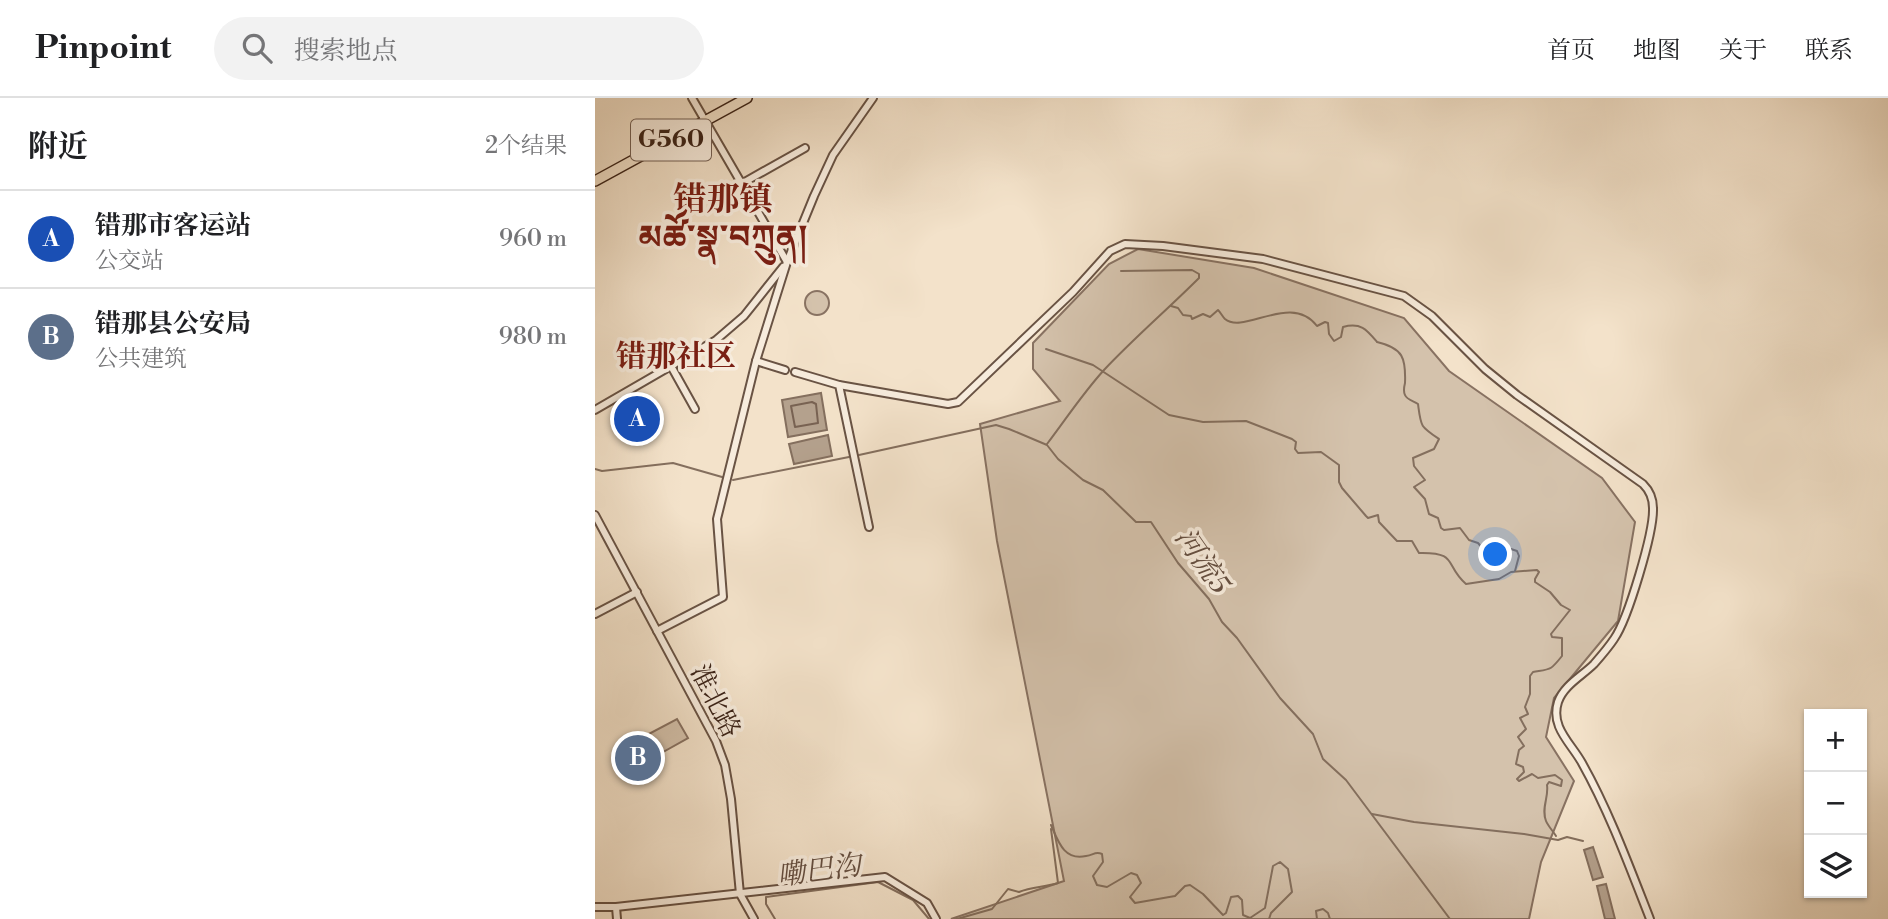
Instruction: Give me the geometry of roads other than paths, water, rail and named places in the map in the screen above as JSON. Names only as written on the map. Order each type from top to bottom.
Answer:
[{"type":"highway","name":"G560","points":[[595,181],[747,98]]},
{"type":"street","points":[[692,98],[787,262]]},
{"type":"street","points":[[657,631],[723,597],[717,519],[757,361],[787,262],[833,155],[873,98]]},
{"type":"street","points":[[741,184],[805,148]]},
{"type":"street","points":[[795,372],[839,385],[948,404],[958,402],[1073,292],[1110,251],[1125,244],[1263,259],[1392,292],[1416,303],[1485,369],[1517,395],[1643,484],[1651,495],[1653,518],[1624,622],[1594,664],[1566,688],[1560,697],[1556,715],[1560,731],[1582,763],[1599,797],[1650,919]]},
{"type":"street","points":[[595,410],[716,340],[734,326],[787,262]]},
{"type":"street","points":[[757,361],[785,370]]},
{"type":"street","points":[[671,366],[695,409]]},
{"type":"street","points":[[839,385],[869,527]]},
{"type":"street","name":"淮北路","points":[[595,515],[716,741],[725,765],[731,799],[740,894],[754,919]]},
{"type":"street","points":[[595,614],[637,592]]},
{"type":"street","points":[[595,907],[616,907],[885,877],[927,903],[936,919]]},
{"type":"street","points":[[616,907],[617,919]]},
{"type":"water","points":[[821,393],[827,430],[788,437],[782,400]]},
{"type":"water","points":[[828,435],[832,456],[794,464],[789,444]]},
{"type":"water","points":[[1593,847],[1603,877],[1593,880],[1584,850]]},
{"type":"water","points":[[1606,884],[1615,919],[1605,919],[1597,886]]},
{"type":"waterway","points":[[1047,444],[1104,370],[1199,278],[1199,274],[1192,270],[1121,271]]},
{"type":"waterway","points":[[1171,306],[1192,319],[1203,314],[1210,317],[1218,310],[1225,319],[1233,322],[1294,313],[1306,317],[1317,326],[1328,323],[1329,334],[1334,341],[1341,337],[1343,327],[1359,326],[1377,342],[1398,351],[1405,367],[1405,395],[1418,404],[1423,425],[1439,439],[1434,449],[1413,458],[1414,466],[1425,480],[1414,487],[1425,499],[1429,514],[1438,518],[1444,530],[1460,528],[1469,540],[1478,543],[1484,550],[1496,547],[1501,556],[1511,549],[1517,551],[1519,556],[1515,571]]},
{"type":"waterway","points":[[1046,349],[1093,365],[1169,415],[1203,422],[1246,421],[1292,439],[1296,442],[1295,449],[1298,453],[1321,452],[1339,465],[1339,482],[1342,488],[1368,518],[1378,515],[1379,522],[1397,541],[1412,541],[1419,553],[1446,557],[1466,584],[1499,579],[1511,572],[1537,570],[1539,572],[1535,582],[1570,610],[1551,634],[1552,637],[1562,638],[1562,656],[1550,668],[1533,672],[1530,676],[1530,694],[1525,707],[1528,714],[1520,718],[1526,729],[1518,737],[1524,746],[1519,750],[1516,764],[1523,767],[1524,772],[1517,779],[1519,781],[1532,774],[1538,778],[1555,775],[1562,780],[1561,786],[1549,782],[1547,785],[1545,816],[1556,836]]},
{"type":"waterway","name":"河流5","points":[[859,455],[996,425],[1047,445],[1058,459],[1083,480],[1103,490],[1136,522],[1151,522],[1178,563],[1209,599],[1222,622],[1237,638],[1280,698],[1313,734],[1323,759],[1346,780],[1450,919]]},
{"type":"waterway","name":"河流5","points":[[733,480],[849,457]]},
{"type":"waterway","name":"河流5","points":[[595,469],[602,471],[673,463],[722,477]]},
{"type":"waterway","points":[[1372,814],[1414,822],[1558,840],[1567,837],[1583,841]]},
{"type":"waterway","points":[[1051,825],[1059,843],[1072,856],[1102,854],[1103,862],[1093,876],[1097,885],[1107,887],[1131,873],[1137,875],[1141,883],[1130,897],[1135,903],[1175,896],[1185,886],[1190,885],[1223,915],[1231,897],[1238,896],[1242,900],[1243,915],[1250,918],[1265,908],[1273,866],[1280,862],[1288,869],[1292,892],[1271,913],[1269,919]]},
{"type":"waterway","points":[[957,919],[992,909],[1008,889],[1019,892],[1058,883],[1051,829]]},
{"type":"waterway","name":"嘞巴沟","points":[[775,919],[766,904],[766,897],[878,882],[913,900],[929,919]]},
{"type":"waterway","points":[[1317,919],[1316,911],[1323,909],[1330,919]]},
{"type":"place","name":"错那市客运站","points":[[637,419]]},
{"type":"place","name":"错那县公安局","points":[[638,758]]},
{"type":"district","name":"错那镇 མཚོ་སྣ་བཀྲུན།","points":[[723,219]]},
{"type":"district","name":"错那社区","points":[[676,357]]}]
